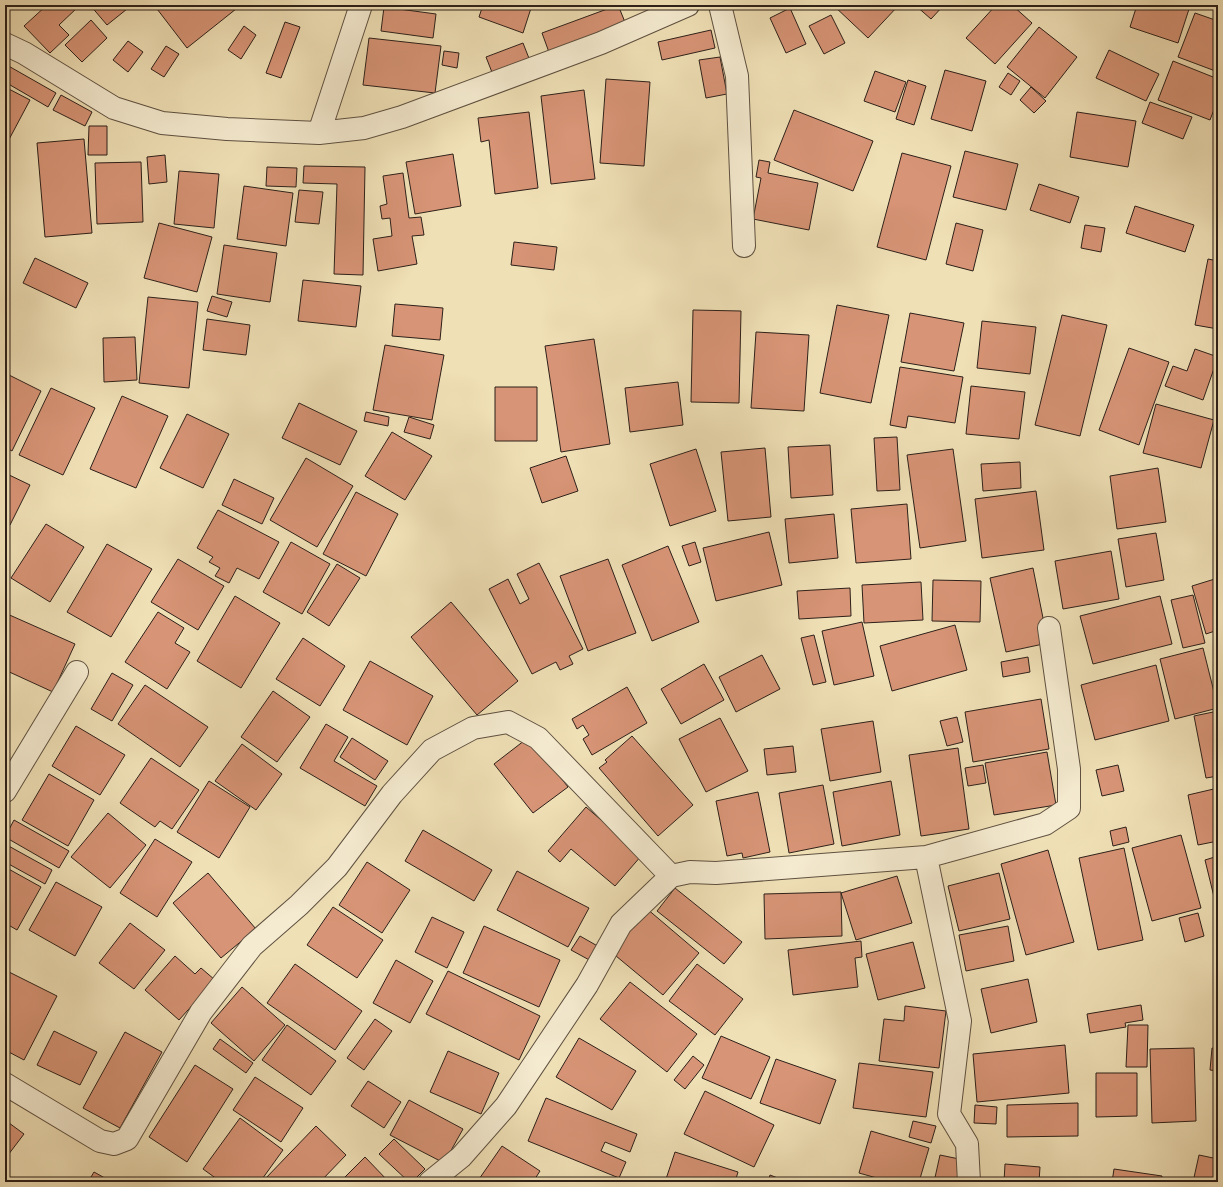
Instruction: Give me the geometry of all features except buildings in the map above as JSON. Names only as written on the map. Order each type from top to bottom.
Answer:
[{"type":"street","points":[[319,133],[361,5]]},
{"type":"street","points":[[5,44],[114,108],[162,123],[227,129],[319,133],[364,128],[402,118],[601,43],[688,5]]},
{"type":"street","points":[[720,5],[737,76],[744,246]]},
{"type":"street","points":[[430,1182],[461,1157],[506,1106],[587,985],[621,924],[671,876],[690,872],[716,873],[926,857],[1045,824],[1069,808],[1069,769],[1049,628]]},
{"type":"street","points":[[5,791],[77,672]]},
{"type":"street","points":[[5,1084],[100,1141],[114,1144],[127,1139],[201,1012],[252,946],[299,905],[337,867],[392,794],[432,750],[473,728],[508,722],[538,738],[671,876]]},
{"type":"street","points":[[926,857],[960,1021],[949,1114],[967,1144],[969,1182]]}]
